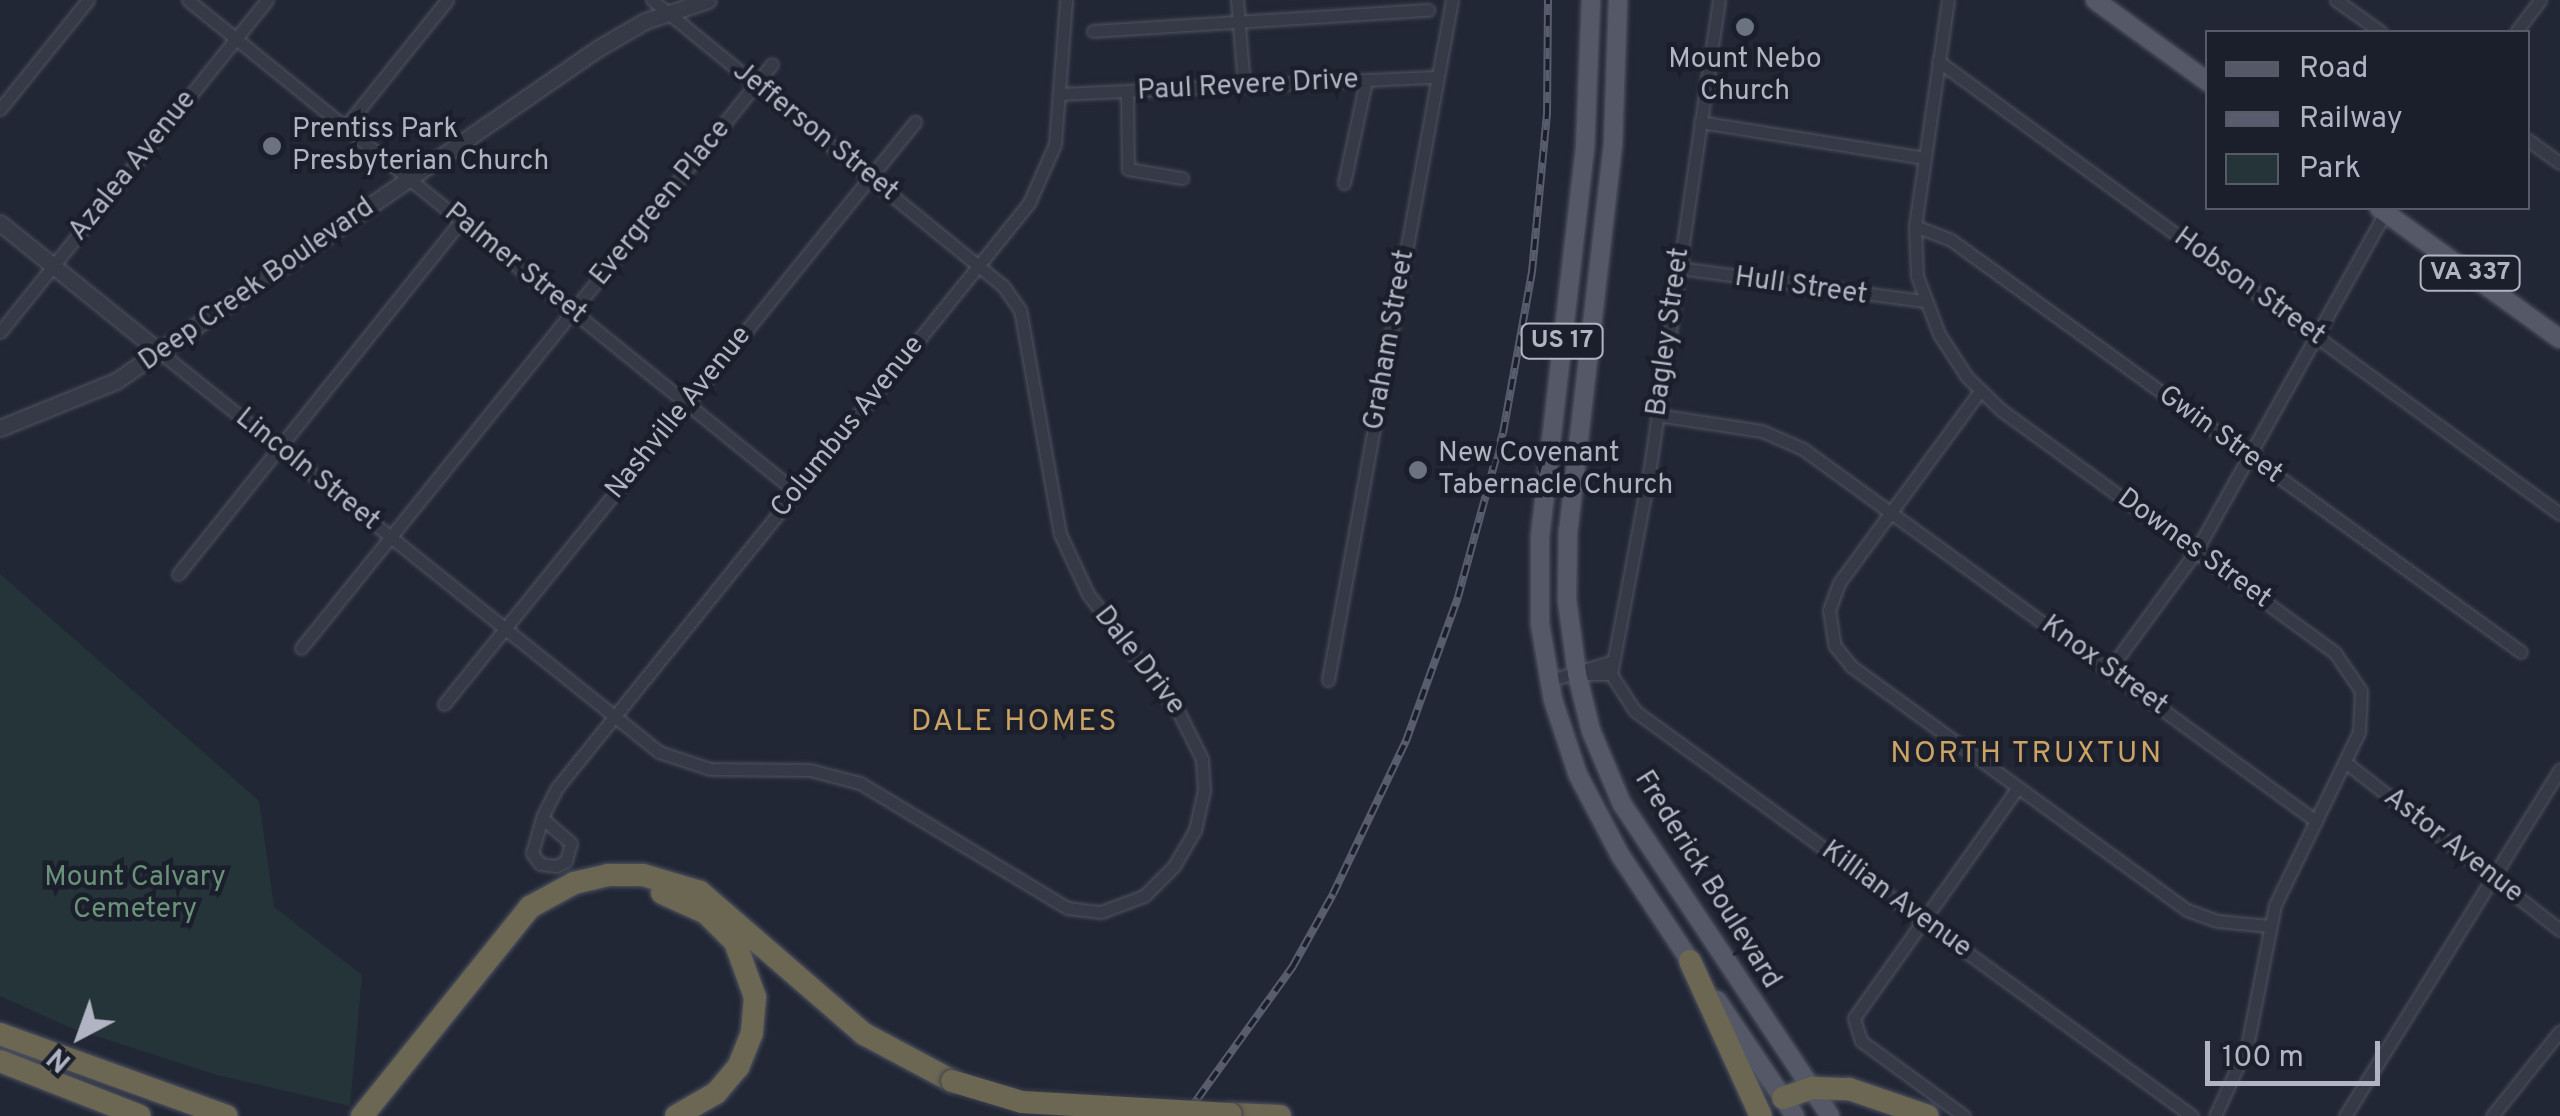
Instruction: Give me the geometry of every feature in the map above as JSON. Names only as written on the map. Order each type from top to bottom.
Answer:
[{"type":"highway","points":[[362,1116],[534,912],[574,883],[608,875],[643,875],[700,892],[864,1034],[952,1082],[1022,1102],[1280,1116]]},
{"type":"highway","points":[[374,1116],[534,912],[590,892],[631,887],[690,904],[735,942],[755,997],[747,1050],[726,1083],[676,1116]]},
{"type":"highway","points":[[1690,961],[1761,1116]]},
{"type":"highway","points":[[0,1034],[227,1116]]},
{"type":"highway","points":[[0,1061],[140,1116]]},
{"type":"highway","points":[[1788,1107],[1812,1088],[1888,1098],[1928,1116]]},
{"type":"main road","name":"Frederick Boulevard","points":[[1591,0],[1584,148],[1540,537],[1548,681],[1562,734],[1600,820],[1788,1107]]},
{"type":"main road","name":"Frederick Boulevard","points":[[1618,0],[1613,144],[1568,530],[1567,600],[1577,674],[1591,731],[1622,804],[1830,1116]]},
{"type":"main road","points":[[2095,0],[2205,80]]},
{"type":"main road","name":"VA 337","points":[[2385,210],[2560,340]]},
{"type":"street","points":[[0,109],[88,0]]},
{"type":"street","name":"Palmer Street","points":[[188,0],[795,491]]},
{"type":"street","name":"Azalea Avenue","points":[[0,332],[267,0]]},
{"type":"street","points":[[345,127],[447,0]]},
{"type":"street","name":"Jefferson Street","points":[[652,0],[978,265]]},
{"type":"street","name":"Deep Creek Boulevard","points":[[0,428],[88,395],[161,353],[597,49],[668,13],[708,0]]},
{"type":"street","name":"Columbus Avenue","points":[[542,818],[556,790],[613,717],[1040,185],[1055,144],[1066,0]]},
{"type":"street","points":[[1237,0],[1244,86]]},
{"type":"street","name":"Graham Street","points":[[1328,680],[1452,0]]},
{"type":"street","name":"Bagley Street","points":[[1611,668],[1657,415],[1719,0]]},
{"type":"street","name":"Downes Street","points":[[1948,0],[1916,226],[1924,301],[1952,356],[1980,391],[2350,668],[2362,718],[2269,926],[2247,1046],[2215,1116]]},
{"type":"street","points":[[2336,0],[2378,30]]},
{"type":"street","points":[[2518,30],[2540,0]]},
{"type":"street","points":[[1093,31],[1428,10]]},
{"type":"street","name":"Hobson Street","points":[[1938,60],[2560,514]]},
{"type":"street","name":"Evergreen Place","points":[[301,648],[772,64]]},
{"type":"street","name":"Paul Revere Drive","points":[[1059,94],[1438,77]]},
{"type":"street","points":[[1344,183],[1366,80]]},
{"type":"street","points":[[1127,91],[1128,170],[1182,178]]},
{"type":"street","name":"Nashville Avenue","points":[[444,704],[915,122]]},
{"type":"street","points":[[1700,122],[1924,158]]},
{"type":"street","points":[[2530,141],[2560,163]]},
{"type":"street","points":[[2109,670],[2196,551],[2383,210]]},
{"type":"street","points":[[178,574],[461,221]]},
{"type":"street","name":"Lincoln Street","points":[[0,224],[613,717]]},
{"type":"street","name":"Gwin Street","points":[[1916,226],[1952,240],[2520,652]]},
{"type":"street","name":"Dale Drive","points":[[613,717],[659,752],[690,765],[810,770],[860,782],[1067,908],[1101,912],[1128,905],[1174,866],[1202,811],[1204,773],[1197,743],[1108,626],[1076,572],[1047,484],[1026,325],[1013,298],[978,265]]},
{"type":"street","name":"Hull Street","points":[[1678,268],[1924,301]]},
{"type":"street","points":[[1980,391],[1833,594],[1829,623],[1835,646],[1851,666],[2186,910],[2218,922],[2269,926]]},
{"type":"street","name":"Knox Street","points":[[1657,415],[1781,438],[1891,513],[2316,821]]},
{"type":"street","points":[[1548,681],[1577,674],[1583,679],[1611,668]]},
{"type":"street","name":"Killian Avenue","points":[[1611,668],[1635,711],[2192,1116]]},
{"type":"street","name":"Astor Avenue","points":[[2345,762],[2560,930]]},
{"type":"street","points":[[2346,1116],[2560,769]]},
{"type":"street","points":[[1964,1116],[1861,1041],[1853,1026],[1860,1005],[2018,787]]},
{"type":"street","points":[[2492,1116],[2560,1031]]},
{"type":"green space","name":"Mount Calvary Cemetery","points":[[0,574],[259,801],[274,907],[362,975],[350,1106],[217,1075],[71,1028],[0,996]]},
{"type":"railway","points":[[1185,1116],[1293,966],[1333,894],[1406,741],[1458,597],[1503,433],[1532,272],[1547,114],[1548,0]]},
{"type":"place","name":"Mount Nebo Church","points":[[1745,27]]},
{"type":"place","name":"Prentiss Park Presbyterian Church","points":[[272,146]]},
{"type":"place","name":"New Covenant Tabernacle Church","points":[[1418,470]]},
{"type":"district","name":"DALE HOMES","points":[[1015,723]]},
{"type":"district","name":"NORTH TRUXTUN","points":[[2027,755]]}]
